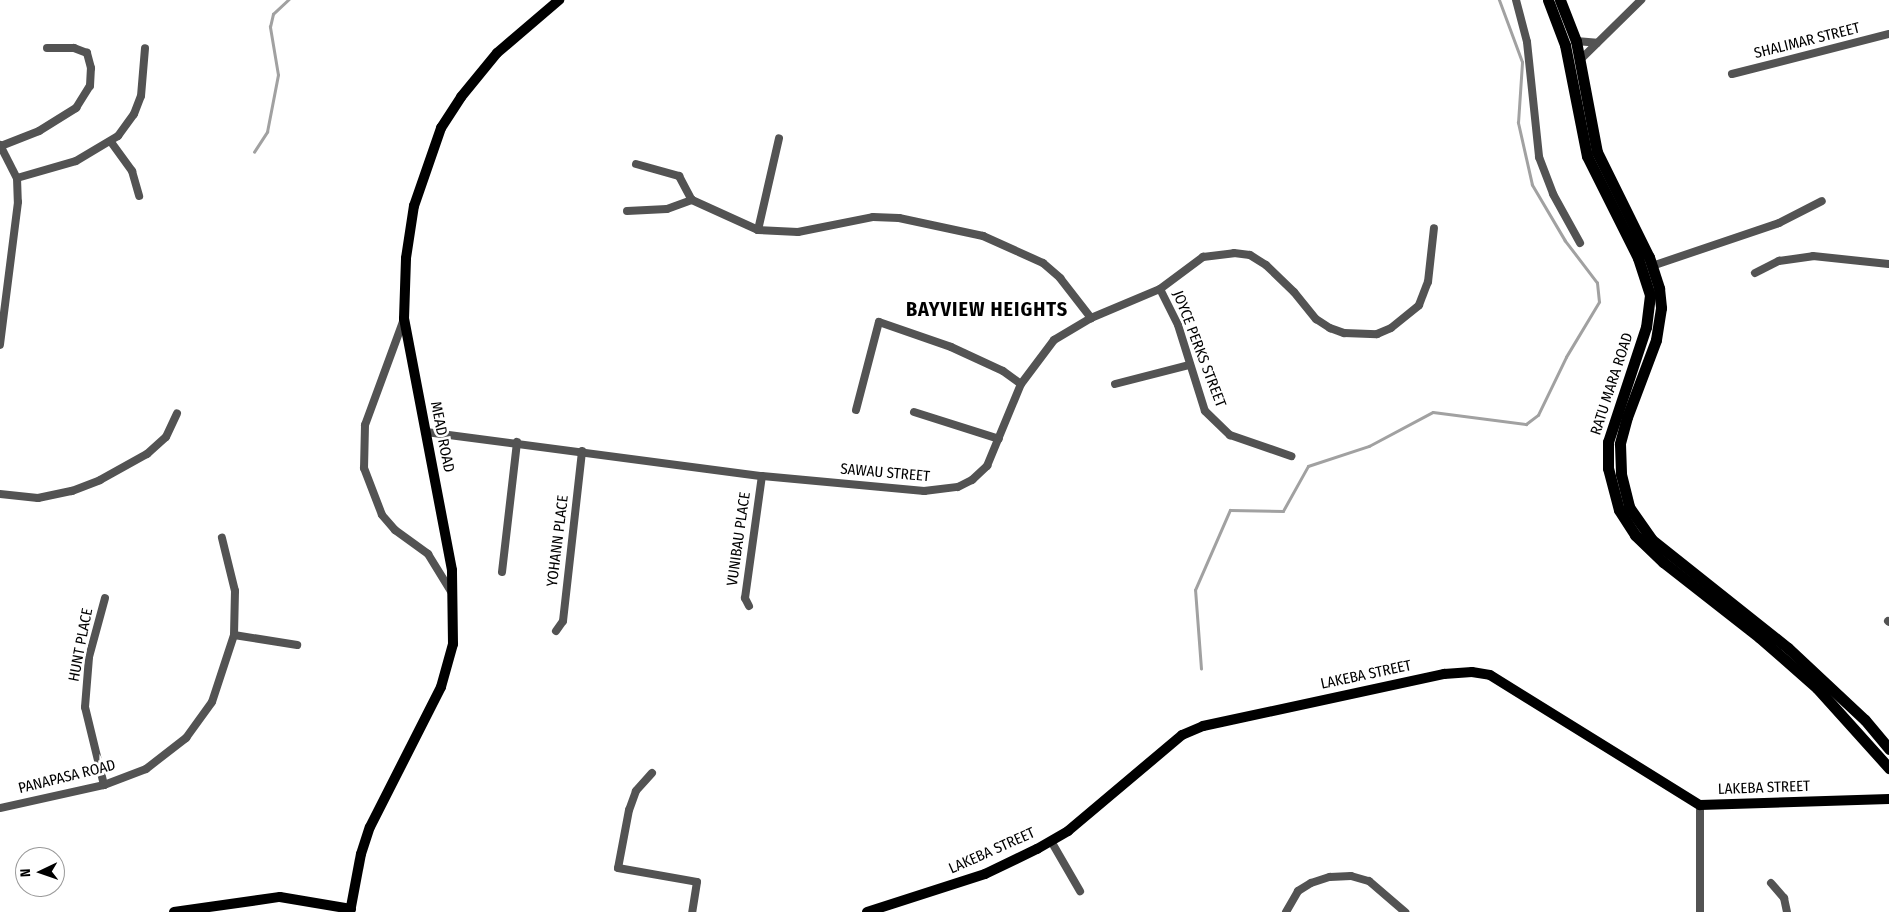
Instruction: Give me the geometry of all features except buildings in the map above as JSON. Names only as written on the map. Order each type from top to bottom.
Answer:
[{"type":"highway","name":"RATU MARA ROAD","points":[[1548,0],[1565,46],[1587,156],[1641,265],[1650,295],[1646,327],[1608,442],[1608,468],[1619,510],[1635,536],[1663,562],[1759,637],[1817,688],[1889,768]]},
{"type":"highway","name":"RATU MARA ROAD","points":[[1560,0],[1576,41],[1588,119],[1597,152],[1652,266],[1659,288],[1658,325],[1620,444],[1621,474],[1629,507],[1651,539],[1788,648],[1865,720],[1889,749]]},
{"type":"main road","name":"MEAD ROAD","points":[[351,911],[361,854],[370,827],[441,687],[453,644],[452,570],[404,319],[410,228],[423,175],[440,128],[497,53],[559,0]]},
{"type":"main road","name":"LAKEBA STREET","points":[[867,912],[985,874],[1051,841],[1068,831],[1182,736],[1203,726],[1426,678],[1472,672],[1490,675],[1700,805],[1889,799]]},
{"type":"main road","points":[[174,912],[280,897],[351,911]]},
{"type":"street","points":[[1516,0],[1527,42],[1540,157],[1553,194],[1580,243]]},
{"type":"street","points":[[1580,60],[1641,0]]},
{"type":"street","name":"SHALIMAR STREET","points":[[1732,74],[1889,34]]},
{"type":"street","points":[[1576,41],[1597,43]]},
{"type":"street","points":[[0,345],[18,202],[17,178],[1,146],[39,131],[76,108],[90,86],[91,68],[87,53],[74,48],[47,48]]},
{"type":"street","points":[[17,178],[76,161],[111,142],[134,114],[141,96],[145,48]]},
{"type":"street","points":[[758,230],[779,138]]},
{"type":"street","points":[[111,142],[132,171],[139,196]]},
{"type":"street","points":[[636,164],[680,176],[692,200],[758,230],[798,232],[873,217],[899,218],[958,229],[983,236],[1043,263],[1060,278],[1091,318]]},
{"type":"street","points":[[627,211],[667,209],[692,200]]},
{"type":"street","points":[[1652,266],[1779,224],[1822,201]]},
{"type":"street","name":"SAWAU STREET","points":[[426,432],[517,442],[762,476],[943,490],[972,480],[987,466],[1021,384],[1054,340],[1091,318],[1160,289],[1204,257],[1224,253],[1250,255],[1280,277],[1316,320],[1344,333],[1377,334],[1391,328],[1419,305],[1428,282],[1434,228]]},
{"type":"street","points":[[1755,272],[1778,261],[1813,256],[1889,264]]},
{"type":"street","name":"JOYCE PERKS STREET","points":[[1160,289],[1178,325],[1205,411],[1216,424],[1230,435],[1291,456]]},
{"type":"street","points":[[404,319],[365,426],[364,468],[382,515],[395,530],[428,554],[453,595]]},
{"type":"street","points":[[856,410],[879,322],[951,347],[1004,371],[1021,384]]},
{"type":"street","points":[[1115,384],[1189,365]]},
{"type":"street","points":[[914,412],[999,439]]},
{"type":"street","points":[[0,494],[38,498],[72,491],[100,480],[147,454],[166,436],[177,413]]},
{"type":"street","points":[[502,572],[517,442]]},
{"type":"street","name":"YOHANN PLACE","points":[[556,632],[563,621],[582,451]]},
{"type":"street","name":"VUNIBAU PLACE","points":[[749,606],[745,598],[762,476]]},
{"type":"street","name":"PANAPASA ROAD","points":[[0,808],[104,785],[146,769],[186,738],[212,702],[234,635],[235,592],[222,538]]},
{"type":"street","name":"HUNT PLACE","points":[[104,598],[89,658],[85,707],[104,785]]},
{"type":"street","points":[[234,635],[297,645]]},
{"type":"street","points":[[652,773],[636,791],[618,868],[696,882],[692,912]]},
{"type":"street","points":[[1700,805],[1700,912]]},
{"type":"street","points":[[1051,841],[1080,891]]},
{"type":"street","points":[[1286,912],[1298,891],[1311,883],[1330,877],[1350,876],[1370,881],[1405,912]]},
{"type":"street","points":[[1771,883],[1784,898],[1787,912]]},
{"type":"waterway","points":[[254,152],[267,132],[278,75],[270,27],[273,14],[288,0]]},
{"type":"waterway","points":[[1201,669],[1195,590],[1230,510],[1283,511],[1308,466],[1369,446],[1433,412],[1526,424],[1538,415],[1566,357],[1599,302],[1597,283],[1565,241],[1532,185],[1518,123],[1522,62],[1499,0]]},
{"type":"district","name":"BAYVIEW HEIGHTS","points":[[987,309]]}]
